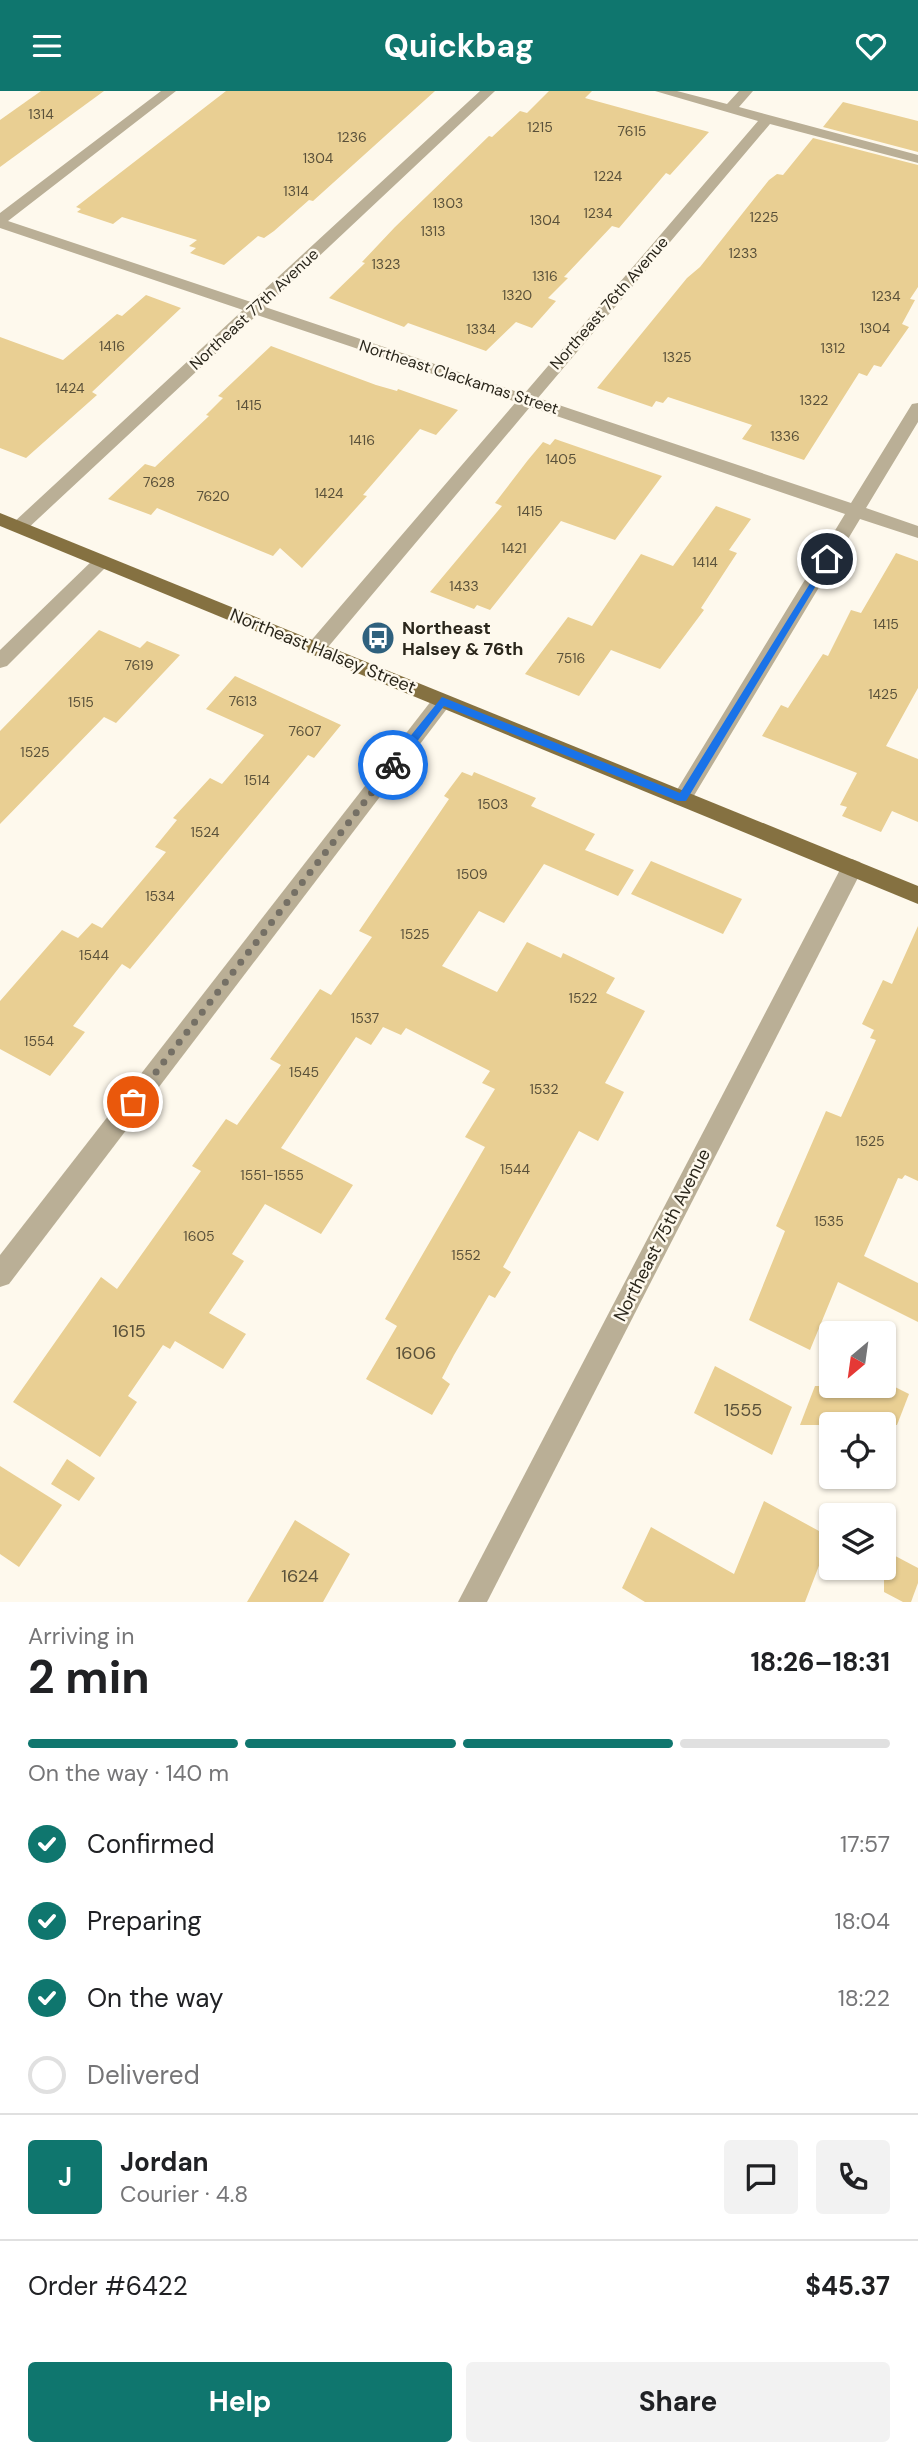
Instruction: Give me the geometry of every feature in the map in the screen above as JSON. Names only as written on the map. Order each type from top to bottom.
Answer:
[{"type":"main road","name":"Northeast Halsey Street","points":[[0,519],[918,895]]},
{"type":"street","points":[[0,221],[169,91]]},
{"type":"street","name":"Northeast 77th Avenue","points":[[19,527],[488,91]]},
{"type":"street","points":[[662,91],[918,159]]},
{"type":"street","points":[[730,109],[746,91]]},
{"type":"street","name":"Northeast 76th Avenue","points":[[316,648],[767,119]]},
{"type":"street","name":"Northeast Clackamas Street","points":[[0,221],[918,532]]},
{"type":"street","points":[[682,798],[918,408]]},
{"type":"street","points":[[0,661],[102,561]]},
{"type":"street","points":[[0,1275],[442,701]]},
{"type":"street","name":"Northeast 75th Avenue","points":[[472,1602],[852,868]]},
{"type":"building","points":[[41,91],[104,91],[0,167],[0,120]]},
{"type":"building","points":[[226,91],[435,91],[313,201],[309,200],[264,238],[258,236],[224,265],[190,253],[196,248],[189,246],[197,240],[122,217],[113,224],[77,212],[81,209],[76,207]]},
{"type":"building","points":[[549,91],[592,91],[585,98],[709,132],[670,175],[666,173],[619,228],[612,226],[564,277],[568,278],[548,298],[556,301],[532,328],[516,322],[486,351],[408,323],[404,327],[329,298],[365,263],[362,262],[395,227],[489,136],[492,137],[520,111],[527,113]]},
{"type":"building","points":[[843,102],[918,121],[918,152],[823,127]]},
{"type":"building","points":[[813,138],[918,165],[918,287],[910,299],[915,300],[902,324],[909,327],[881,367],[874,365],[867,376],[859,373],[804,460],[742,439],[752,425],[668,397],[663,403],[656,401],[652,407],[597,388],[687,278],[700,267],[769,180],[777,174],[783,175]]},
{"type":"building","points":[[146,295],[181,308],[92,392],[97,395],[26,458],[0,448],[0,337],[63,360],[117,314],[122,316]]},
{"type":"building","points":[[271,346],[376,385],[397,391],[398,389],[458,410],[436,435],[420,429],[363,495],[367,496],[302,568],[280,548],[273,556],[157,508],[151,515],[108,499],[145,464],[155,467],[209,416],[206,415],[223,398],[218,396]]},
{"type":"building","points":[[555,439],[662,476],[615,540],[561,521],[490,610],[477,605],[474,609],[430,592],[502,506],[495,503],[528,460],[543,442],[550,445]]},
{"type":"building","points":[[716,506],[751,519],[729,550],[737,553],[701,608],[704,610],[660,669],[611,650],[579,696],[525,674],[568,617],[592,626],[641,554],[673,566]]},
{"type":"building","points":[[896,553],[918,561],[918,688],[886,746],[918,759],[918,822],[892,811],[881,832],[842,816],[847,807],[840,805],[857,773],[762,736],[781,705],[788,708],[823,654],[828,656],[851,610],[861,613]]},
{"type":"building","points":[[99,630],[140,648],[147,641],[180,655],[116,723],[104,717],[0,824],[0,731]]},
{"type":"building","points":[[235,676],[341,725],[314,758],[308,755],[130,969],[122,964],[73,1026],[85,1032],[50,1076],[0,1049],[0,1001],[62,930],[78,938],[92,923],[102,928],[166,852],[155,847],[177,820],[173,818],[210,778],[222,784],[264,735],[206,709]]},
{"type":"building","points":[[462,772],[472,776],[474,772],[536,798],[531,806],[595,834],[585,850],[634,870],[618,896],[544,864],[504,923],[479,911],[442,966],[497,992],[527,942],[561,958],[563,953],[615,978],[606,993],[645,1011],[605,1083],[624,1092],[598,1141],[579,1131],[503,1267],[511,1272],[495,1298],[489,1295],[442,1378],[450,1384],[432,1415],[366,1379],[397,1326],[385,1319],[485,1147],[465,1137],[495,1089],[482,1083],[490,1071],[406,1028],[401,1035],[383,1027],[371,1045],[356,1037],[281,1148],[353,1185],[321,1234],[265,1204],[232,1254],[244,1261],[209,1313],[246,1334],[223,1369],[175,1341],[170,1349],[163,1345],[128,1396],[137,1402],[100,1457],[13,1402],[101,1277],[117,1289],[201,1171],[192,1166],[226,1119],[237,1125],[281,1065],[270,1059],[320,989],[331,995],[372,937],[359,931],[449,799],[444,796]]},
{"type":"building","points":[[651,861],[742,899],[723,934],[631,894]]},
{"type":"building","points":[[918,926],[918,1181],[905,1175],[902,1179],[898,1178],[864,1256],[918,1283],[918,1322],[838,1282],[822,1321],[819,1321],[819,1328],[810,1350],[749,1320],[785,1231],[776,1226],[826,1111],[841,1117],[876,1040],[870,1038],[874,1030],[862,1024],[883,980],[892,984]]},
{"type":"building","points":[[715,1366],[792,1407],[772,1455],[694,1413]]},
{"type":"building","points":[[815,1386],[819,1386],[819,1398],[896,1398],[896,1388],[909,1394],[897,1425],[896,1412],[819,1412],[819,1425],[800,1425]]},
{"type":"building","points":[[67,1459],[95,1478],[79,1501],[51,1484]]},
{"type":"building","points":[[0,1466],[62,1505],[19,1567],[0,1554]]},
{"type":"building","points":[[764,1501],[819,1531],[819,1566],[805,1602],[645,1602],[622,1588],[651,1527],[734,1574]]},
{"type":"building","points":[[295,1520],[350,1554],[323,1602],[247,1602]]},
{"type":"building","points":[[896,1556],[918,1568],[918,1583],[911,1602],[903,1602],[884,1592],[884,1580],[896,1580]]},
{"type":"way so far","points":[[133,1102],[393,765]]},
{"type":"place","name":"Northeast Halsey & 76th","points":[[378,638]]},
{"type":"route","points":[[393,765],[442,701],[682,798],[827,559]]}]
